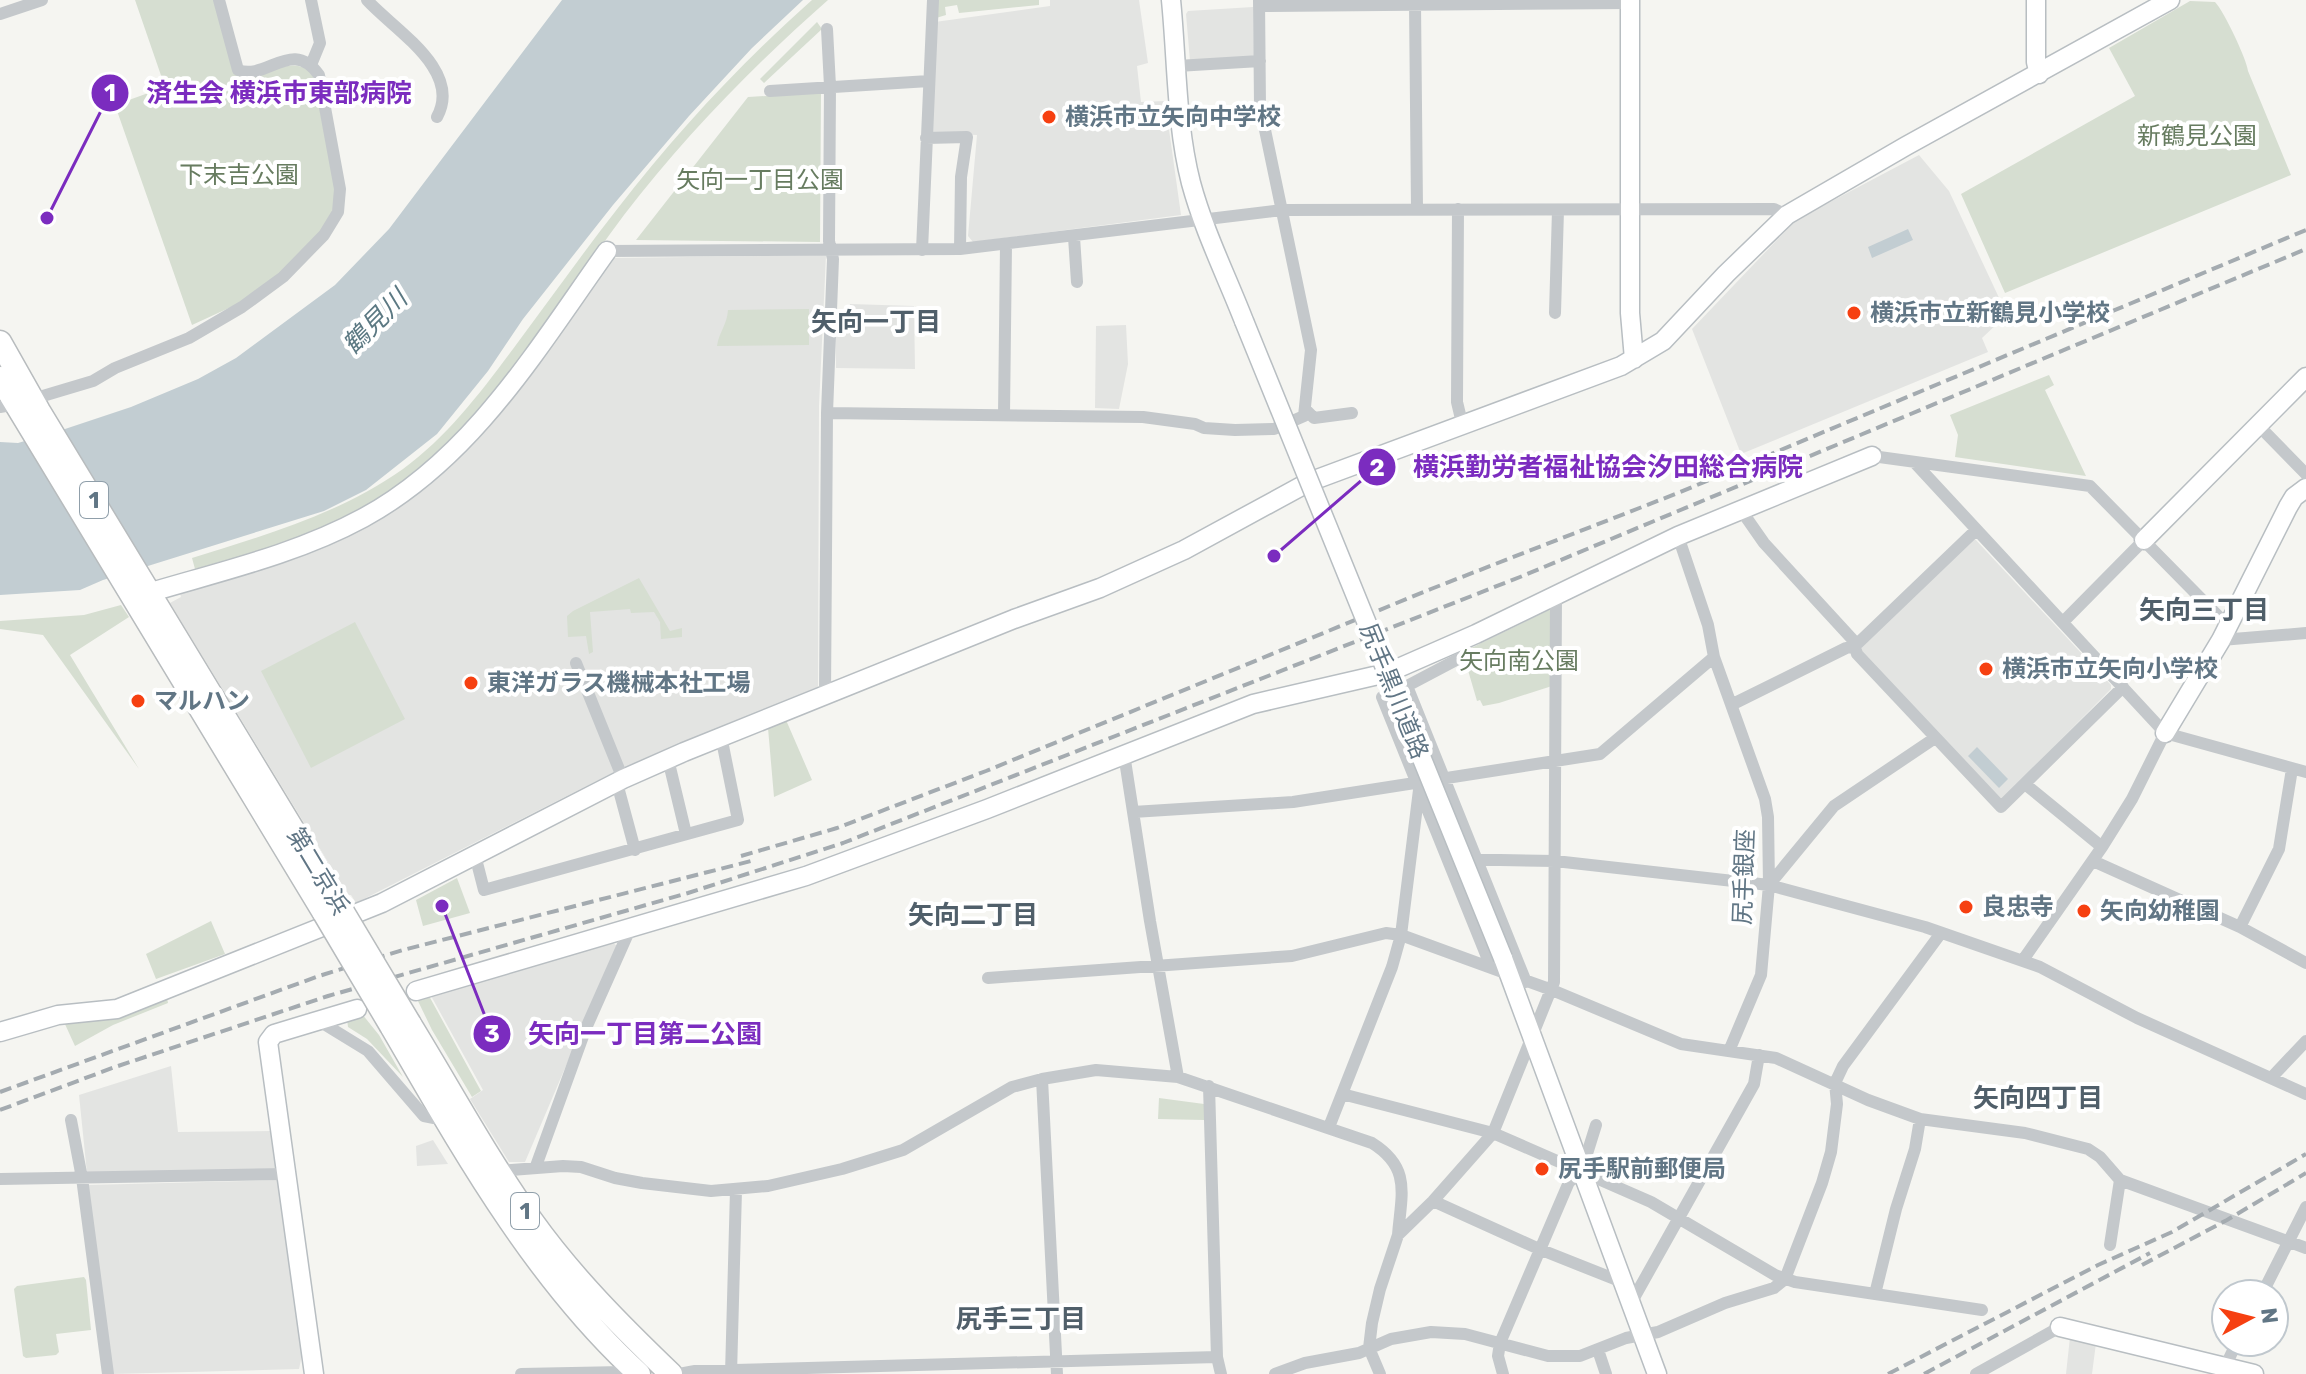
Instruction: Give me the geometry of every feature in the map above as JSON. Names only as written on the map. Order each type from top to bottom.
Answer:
[{"type":"highway","name":"第二京浜","points":[[0,342],[16,403]]},
{"type":"highway","name":"第二京浜","points":[[0,378],[16,403],[40,428],[401,1025],[498,1171],[569,1268],[617,1322],[671,1374]]},
{"type":"highway","name":"第二京浜","points":[[401,1025],[443,1114],[527,1246],[635,1370]]},
{"type":"street","points":[[0,14],[42,0]]},
{"type":"street","points":[[16,403],[93,381],[115,368],[207,329],[283,277],[324,235],[338,212],[340,189],[319,75],[311,65],[293,59],[249,73],[238,70],[219,0]]},
{"type":"street","points":[[311,0],[320,43],[311,65]]},
{"type":"street","points":[[367,0],[429,58],[438,74],[443,95],[437,117]]},
{"type":"street","points":[[922,250],[933,0]]},
{"type":"street","name":"尻手黒川道路","points":[[1171,0],[1188,165],[1202,221],[1387,673],[1497,962],[1518,979],[1533,1040],[1657,1374]]},
{"type":"street","points":[[2036,0],[2036,62],[2039,74]]},
{"type":"street","points":[[0,1032],[58,1015],[117,1009],[382,903],[620,781],[721,736],[1014,619],[1100,588],[1184,550],[1309,482],[1621,366],[1663,341],[1787,215],[2170,0]]},
{"type":"street","points":[[827,413],[1143,417],[1235,430],[1274,429],[1304,416],[1311,350],[1260,106],[1260,3],[1630,1],[1630,313],[1634,359]]},
{"type":"street","points":[[1415,3],[1417,209]]},
{"type":"street","points":[[825,695],[827,413],[833,259],[827,29]]},
{"type":"street","points":[[1177,66],[1260,61]]},
{"type":"street","points":[[770,91],[929,81]]},
{"type":"street","points":[[926,138],[967,137],[961,177],[960,249]]},
{"type":"street","points":[[1458,209],[1457,402],[1462,423]]},
{"type":"street","points":[[136,588],[218,573],[324,537],[363,518],[432,471],[470,436],[508,389],[607,251],[960,249],[1282,210],[1774,209],[1787,215]]},
{"type":"street","points":[[1555,313],[1558,210]]},
{"type":"street","points":[[1074,237],[1077,282]]},
{"type":"street","points":[[1004,415],[1006,245]]},
{"type":"street","points":[[2063,622],[2306,377]]},
{"type":"street","points":[[1306,410],[1314,418],[1352,413]]},
{"type":"street","points":[[2259,426],[2306,474]]},
{"type":"street","points":[[416,991],[853,860],[1253,704],[1387,673],[1476,634],[1678,536],[1872,456],[2090,486],[2144,540],[2224,633],[2306,633]]},
{"type":"street","points":[[1914,462],[2165,733],[2306,772]]},
{"type":"street","points":[[2023,960],[2093,861],[2132,799],[2165,733],[2224,633],[2288,507],[2294,497],[2306,488]]},
{"type":"street","points":[[1741,510],[1764,543],[1853,640],[1857,654],[2001,807],[2123,687]]},
{"type":"street","points":[[1733,704],[1855,646],[1976,530]]},
{"type":"street","name":"尻手銀座","points":[[1678,536],[1708,625],[1714,657],[1765,799],[1768,817],[1769,885],[1761,975],[1729,1051]]},
{"type":"street","points":[[1398,1235],[1433,1201],[1493,1133],[1552,990],[1557,762],[1556,595]]},
{"type":"street","points":[[1133,812],[1293,802],[1417,786],[1600,754],[1714,657]]},
{"type":"street","points":[[1460,658],[1407,686],[1478,859],[1518,979],[1681,1044],[1776,1058],[1868,1100],[1920,1119],[2025,1133],[2088,1149],[2100,1157],[2120,1180],[2306,1248]]},
{"type":"street","points":[[576,663],[620,781],[635,850]]},
{"type":"street","points":[[1382,697],[1448,859],[1497,962]]},
{"type":"street","points":[[475,855],[484,890],[738,820],[721,736]]},
{"type":"street","points":[[1769,885],[1834,806],[1935,738]]},
{"type":"street","points":[[1124,754],[1178,1077]]},
{"type":"street","points":[[668,759],[686,834]]},
{"type":"street","points":[[2240,927],[2279,849],[2292,769]]},
{"type":"street","points":[[2025,784],[2102,847]]},
{"type":"street","points":[[1329,1127],[1392,967],[1401,935],[1417,786]]},
{"type":"street","points":[[1448,859],[1555,861],[1769,885],[1925,927],[2023,960],[2137,1018],[2306,1094]]},
{"type":"street","points":[[2093,861],[2240,927],[2306,963]]},
{"type":"street","points":[[536,1166],[586,1028],[630,929]]},
{"type":"street","points":[[988,978],[1292,956],[1386,933],[1497,962]]},
{"type":"street","points":[[1275,1374],[1305,1363],[1359,1353],[1391,1339],[1431,1332],[1465,1334],[1559,1357],[1580,1356],[1774,1288],[1785,1279],[1822,1183],[1831,1152],[1837,1104],[1835,1083],[1843,1066],[1941,933]]},
{"type":"street","points":[[314,1374],[268,1042],[274,1034],[357,1009]]},
{"type":"street","points":[[319,1021],[368,1051],[424,1116],[429,1119],[443,1114]]},
{"type":"street","points":[[2271,1078],[2306,1041]]},
{"type":"street","points":[[1630,1305],[1754,1084],[1759,1055]]},
{"type":"street","points":[[498,1171],[536,1166],[581,1167],[642,1183],[711,1191],[768,1186],[842,1169],[903,1150],[1012,1087],[1042,1079],[1096,1070],[1178,1077],[1372,1143],[1398,1166],[1402,1186],[1398,1235],[1380,1289],[1369,1348],[1380,1374]]},
{"type":"street","points":[[1042,1079],[1057,1368]]},
{"type":"street","points":[[1209,1086],[1217,1357],[1221,1374]]},
{"type":"street","points":[[1342,1094],[1493,1133],[1625,1190],[1785,1279],[1982,1310]]},
{"type":"street","points":[[1875,1294],[1915,1149],[1920,1119]]},
{"type":"street","points":[[71,1120],[82,1178],[108,1374]]},
{"type":"street","points":[[1503,1374],[1498,1356],[1500,1343],[1569,1182],[1581,1173],[1596,1125]]},
{"type":"street","points":[[0,1179],[288,1174]]},
{"type":"street","points":[[2110,1245],[2120,1180]]},
{"type":"street","points":[[731,1373],[736,1190]]},
{"type":"street","points":[[1433,1201],[1622,1282]]},
{"type":"street","points":[[2270,1278],[2306,1207]]},
{"type":"street","points":[[1976,1374],[2060,1327],[2254,1374]]},
{"type":"street","points":[[1598,1350],[1606,1374]]},
{"type":"street","points":[[679,1374],[695,1371],[1057,1368],[1217,1357]]},
{"type":"street","points":[[2225,1367],[2229,1358]]},
{"type":"street","points":[[521,1374],[635,1370]]},
{"type":"shaded area","name":"横浜市立矢向中学校","points":[[1050,0],[1139,0],[1148,63],[1137,66],[1141,102],[1165,101],[1181,215],[973,242],[968,236],[977,135],[931,133],[935,22],[1050,6]]},
{"type":"shaded area","points":[[1253,7],[1254,58],[1190,61],[1188,11]]},
{"type":"shaded area","name":"横浜市立新鶴見小学校","points":[[1919,155],[1949,191],[2001,302],[1998,323],[1982,338],[1988,352],[1741,454],[1692,329],[1796,220]]},
{"type":"shaded area","points":[[826,255],[819,406],[818,687],[616,771],[356,903],[348,895],[170,603],[181,597],[180,593],[356,528],[607,261],[614,258]]},
{"type":"shaded area","points":[[850,304],[914,306],[915,369],[836,368],[836,320],[849,318]]},
{"type":"shaded area","points":[[1126,325],[1128,364],[1119,409],[1095,408],[1096,326]]},
{"type":"shaded area","name":"横浜市立矢向小学校","points":[[1974,538],[2111,685],[2111,689],[2003,798],[1996,799],[1862,652],[1862,645]]},
{"type":"shaded area","points":[[612,942],[617,946],[525,1162],[509,1162],[470,1099],[483,1090],[430,994]]},
{"type":"shaded area","points":[[171,1066],[178,1132],[273,1131],[277,1170],[87,1173],[79,1095]]},
{"type":"shaded area","points":[[433,1140],[448,1164],[417,1166],[416,1146]]},
{"type":"shaded area","points":[[280,1180],[302,1355],[299,1369],[112,1374],[88,1185]]},
{"type":"shaded area","points":[[2070,1337],[2096,1343],[2092,1374],[2066,1374]]},
{"type":"green space","name":"下末吉公園","points":[[135,0],[214,0],[236,74],[254,77],[290,66],[312,71],[336,189],[331,222],[280,273],[242,302],[192,325],[115,105],[165,87]]},
{"type":"green space","points":[[812,0],[828,0],[747,76],[671,158],[624,215],[501,388],[444,451],[411,478],[361,510],[280,544],[195,569],[192,558],[301,522],[353,499],[403,469],[434,443],[488,381],[663,153],[735,74]]},
{"type":"green space","points":[[937,0],[1039,0],[1039,5],[959,13],[957,5],[945,7],[946,15],[936,18]]},
{"type":"green space","name":"新鶴見公園","points":[[2190,1],[2215,2],[2224,15],[2291,175],[2005,293],[1961,194],[2135,96],[2109,48]]},
{"type":"green space","points":[[817,22],[822,29],[764,83],[760,79]]},
{"type":"green space","name":"矢向一丁目公園","points":[[821,93],[820,242],[636,240],[748,97]]},
{"type":"green space","points":[[809,309],[809,345],[717,346],[728,310]]},
{"type":"green space","points":[[2049,375],[2054,385],[2045,390],[2086,476],[1955,457],[1958,435],[1950,415]]},
{"type":"green space","points":[[639,578],[670,631],[682,628],[682,637],[661,639],[660,622],[654,612],[631,613],[630,609],[590,612],[593,652],[589,654],[586,636],[568,637],[567,616],[573,611]]},
{"type":"green space","points":[[121,605],[129,617],[70,655],[139,769],[43,635],[0,629],[0,621],[84,615]]},
{"type":"green space","name":"矢向南公園","points":[[1552,611],[1552,686],[1483,706],[1480,700],[1477,701],[1465,651]]},
{"type":"green space","points":[[355,622],[405,719],[311,768],[261,671]]},
{"type":"green space","points":[[786,720],[812,780],[774,797],[768,728]]},
{"type":"green space","points":[[457,878],[470,913],[423,926],[416,900]]},
{"type":"green space","points":[[211,921],[225,954],[156,979],[146,954]]},
{"type":"green space","points":[[428,994],[481,1091],[472,1097],[417,999]]},
{"type":"green space","points":[[167,998],[168,1003],[113,1025],[75,1046],[64,1022]]},
{"type":"green space","points":[[362,1014],[379,1035],[403,1077],[367,1039],[348,1027],[347,1019]]},
{"type":"green space","points":[[1159,1098],[1204,1104],[1204,1120],[1158,1119]]},
{"type":"green space","points":[[84,1277],[91,1330],[56,1334],[59,1352],[56,1355],[23,1356],[14,1289],[17,1286]]},
{"type":"water","name":"鶴見川","points":[[562,0],[803,0],[752,48],[613,205],[437,434],[366,490],[324,511],[103,580],[80,590],[0,595],[0,442],[18,443],[62,430],[131,407],[198,379],[236,358],[335,285],[389,229]]},
{"type":"water","points":[[1908,229],[1913,240],[1872,258],[1868,247]]},
{"type":"water","points":[[1977,747],[2008,779],[1999,788],[1968,756]]},
{"type":"railway","points":[[741,856],[837,828],[986,771],[1431,589],[1678,493],[2306,230]]},
{"type":"railway","points":[[0,1110],[115,1067],[328,996],[688,893],[843,843],[1520,577],[2306,249]]},
{"type":"railway","points":[[0,1092],[319,976],[403,950],[755,860]]},
{"type":"railway","points":[[1888,1374],[2098,1265],[2172,1232],[2306,1154]]},
{"type":"railway","points":[[2142,1265],[2306,1173]]},
{"type":"railway","points":[[1924,1374],[2150,1253]]},
{"type":"place","name":"横浜市立矢向中学校","points":[[1049,117]]},
{"type":"place","name":"済生会 横浜市東部病院","points":[[47,218]]},
{"type":"place","name":"横浜市立新鶴見小学校","points":[[1854,313]]},
{"type":"place","name":"横浜勤労者福祉協会汐田総合病院","points":[[1274,556]]},
{"type":"place","name":"横浜市立矢向小学校","points":[[1986,669]]},
{"type":"place","name":"東洋ガラス機械本社工場","points":[[471,683]]},
{"type":"place","name":"マルハン","points":[[138,701]]},
{"type":"place","name":"矢向一丁目第二公園","points":[[442,906]]},
{"type":"place","name":"良忠寺","points":[[1966,907]]},
{"type":"place","name":"矢向幼稚園","points":[[2084,911]]},
{"type":"place","name":"尻手駅前郵便局","points":[[1542,1169]]},
{"type":"district","name":"矢向一丁目","points":[[876,322]]},
{"type":"district","name":"矢向三丁目","points":[[2204,610]]},
{"type":"district","name":"矢向二丁目","points":[[973,915]]},
{"type":"district","name":"矢向四丁目","points":[[2038,1098]]},
{"type":"district","name":"尻手三丁目","points":[[1021,1319]]}]
